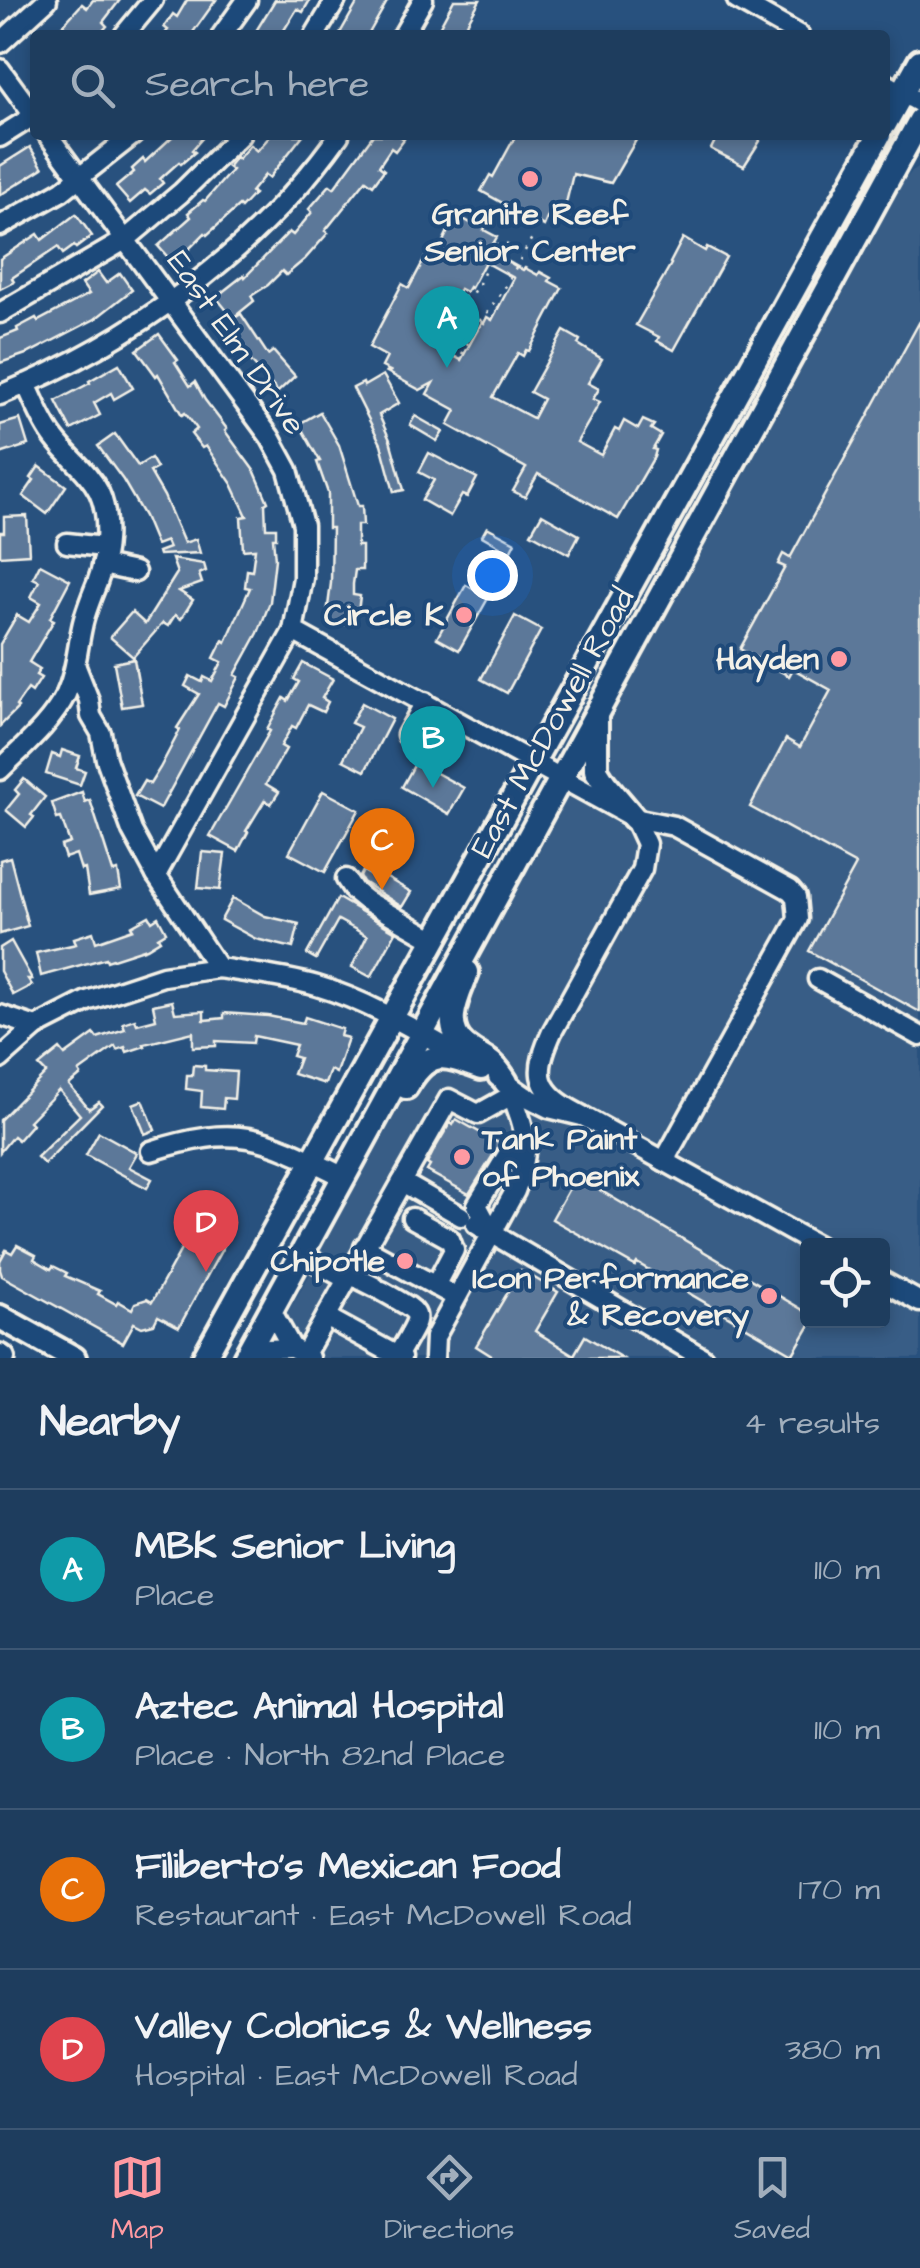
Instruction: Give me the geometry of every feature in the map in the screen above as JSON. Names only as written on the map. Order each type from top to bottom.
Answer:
[{"type":"main road","points":[[902,93],[920,61]]},
{"type":"main road","name":"East McDowell Road","points":[[245,1357],[920,120]]},
{"type":"main road","name":"East McDowell Road","points":[[204,1358],[876,140]]},
{"type":"main road","points":[[888,178],[920,158]]},
{"type":"main road","points":[[725,414],[751,429]]},
{"type":"main road","points":[[596,712],[596,770],[634,818]]},
{"type":"main road","points":[[506,877],[454,1006],[452,1021],[463,1044],[495,1064],[509,1088]]},
{"type":"main road","points":[[366,1135],[387,1122],[414,1074],[426,1061],[446,1056],[481,1068]]},
{"type":"main road","points":[[0,1317],[74,1358]]},
{"type":"street","points":[[0,43],[46,0]]},
{"type":"street","points":[[128,30],[153,0]]},
{"type":"street","points":[[226,30],[247,0]]},
{"type":"street","points":[[318,30],[336,0]]},
{"type":"street","points":[[407,30],[423,0]]},
{"type":"street","points":[[737,0],[790,30]]},
{"type":"street","points":[[0,68],[30,109]]},
{"type":"street","points":[[0,137],[30,119]]},
{"type":"street","name":"East Elm Drive","points":[[52,140],[270,437],[288,470],[303,526],[304,578],[293,631],[156,874]]},
{"type":"street","points":[[0,226],[62,191],[127,140]]},
{"type":"street","points":[[0,313],[126,240],[235,140]]},
{"type":"street","points":[[0,394],[101,346],[172,301],[235,249],[287,198],[335,140]]},
{"type":"street","points":[[0,770],[51,718],[65,696],[76,667],[82,625],[103,556],[106,526],[98,491],[87,472],[47,428],[26,384]]},
{"type":"street","points":[[66,543],[136,572]]},
{"type":"street","points":[[293,631],[634,818],[674,826],[790,890],[796,897],[798,919],[664,1161]]},
{"type":"street","points":[[76,667],[132,830],[218,968]]},
{"type":"street","points":[[407,734],[425,702]]},
{"type":"street","points":[[51,718],[79,713],[92,716]]},
{"type":"street","points":[[634,818],[646,844],[642,869],[552,1032],[540,1059],[542,1086],[553,1100],[804,1238]]},
{"type":"street","points":[[346,880],[364,900],[436,940]]},
{"type":"street","points":[[0,1059],[36,1027],[87,1000],[164,976],[218,968],[280,977],[351,998],[420,1033],[524,1096],[548,1108],[582,1116]]},
{"type":"street","points":[[818,980],[920,1036]]},
{"type":"street","points":[[0,1015],[36,1027]]},
{"type":"street","points":[[431,1357],[435,1337],[456,1298],[477,1225],[515,1191],[524,1168],[527,1142],[509,1088]]},
{"type":"street","points":[[302,1354],[364,1247],[401,1212],[402,1182],[449,1100],[478,1114],[509,1088]]},
{"type":"street","points":[[150,1151],[199,1137],[267,1141],[344,1177]]},
{"type":"street","points":[[402,1182],[703,1358]]},
{"type":"street","points":[[401,1212],[454,1245],[435,1286]]},
{"type":"street","points":[[364,1247],[456,1298]]},
{"type":"street","points":[[302,1256],[339,1275],[349,1274],[413,1308],[417,1321],[399,1356],[326,1316]]},
{"type":"street","points":[[890,1285],[920,1302]]},
{"type":"street","points":[[271,1310],[302,1354]]},
{"type":"street","points":[[245,1357],[268,1349],[302,1354]]},
{"type":"path","points":[[462,354],[468,342],[465,332],[484,317],[502,292],[534,236]]},
{"type":"path","points":[[435,339],[437,330],[458,312],[462,298],[476,290],[497,245],[506,244],[523,256]]},
{"type":"shaded area","points":[[920,166],[920,1358],[261,1358],[310,1274],[319,1243],[420,1071],[423,1052],[557,818],[576,771],[891,196]]},
{"type":"building","points":[[93,0],[120,0],[103,22],[107,26],[103,30],[59,30],[82,4],[87,8]]},
{"type":"building","points":[[187,0],[216,0],[195,30],[164,27],[173,14],[177,17]]},
{"type":"building","points":[[275,0],[310,0],[303,12],[297,9],[284,30],[257,30]]},
{"type":"building","points":[[359,0],[388,0],[371,30],[342,30]]},
{"type":"building","points":[[454,0],[480,0],[466,25],[476,30],[438,30]]},
{"type":"building","points":[[169,140],[201,140],[192,150],[195,152],[160,179],[163,183],[150,194],[145,190],[130,203],[116,187],[143,159],[145,162]]},
{"type":"building","points":[[267,140],[299,140],[269,178],[265,175],[241,208],[205,233],[174,264],[158,246],[191,217],[188,213],[205,201],[232,170],[228,167],[236,157],[250,145],[257,151]]},
{"type":"building","points":[[369,140],[403,140],[395,151],[391,148],[379,166],[384,170],[373,185],[366,180],[305,259],[286,275],[282,271],[251,296],[254,301],[233,318],[216,297],[245,277],[289,232],[293,235],[312,212],[309,209],[330,185],[334,188]]},
{"type":"building","name":"Granite Reef Senior Center","points":[[513,140],[636,140],[611,183],[573,174],[562,220],[548,216],[544,226],[481,191],[490,175],[493,177]]},
{"type":"building","points":[[716,140],[760,141],[744,166],[711,149]]},
{"type":"building","points":[[30,147],[43,168],[0,195],[0,166]]},
{"type":"building","points":[[76,214],[92,236],[63,254],[58,247],[0,289],[0,259],[38,234],[42,240]]},
{"type":"building","points":[[460,217],[474,225],[477,220],[486,226],[484,230],[497,237],[489,251],[523,270],[538,275],[540,272],[562,288],[529,351],[523,356],[518,353],[493,397],[533,418],[543,399],[530,392],[564,331],[602,359],[588,383],[599,389],[593,399],[600,402],[577,442],[601,455],[624,421],[638,429],[643,420],[654,425],[651,429],[661,435],[653,449],[654,457],[618,519],[538,474],[525,497],[513,491],[526,468],[448,425],[456,410],[427,394],[433,383],[420,390],[387,372],[390,371],[382,367],[387,357],[369,347],[402,284],[409,288],[425,258],[430,253],[436,256],[451,225],[455,227]],"holes":[[[485,262],[514,278],[492,320],[487,317],[482,322],[461,360],[423,339],[433,321],[439,324],[444,319],[460,289],[466,292],[471,288]]]},
{"type":"building","points":[[683,238],[726,257],[674,350],[636,325]]},
{"type":"building","points":[[98,272],[106,283],[120,273],[132,290],[95,319],[29,353],[0,363],[0,338],[89,294],[82,284]]},
{"type":"building","points":[[241,314],[268,355],[273,351],[295,376],[278,392],[247,360],[229,333],[225,324]]},
{"type":"building","name":"Hayden","points":[[920,321],[920,1012],[809,951],[856,865],[750,807],[786,739],[800,747],[831,690],[793,669],[789,676],[740,649],[785,567],[778,564],[783,554],[790,558]]},
{"type":"building","points":[[159,334],[178,360],[175,362],[190,386],[195,382],[255,472],[268,502],[266,528],[276,528],[270,602],[258,633],[235,675],[239,677],[224,706],[218,703],[160,809],[135,796],[144,781],[150,784],[180,730],[177,728],[199,694],[185,686],[190,676],[202,682],[204,677],[212,681],[222,662],[214,658],[223,640],[226,642],[250,588],[245,587],[247,570],[252,571],[255,549],[243,550],[241,517],[247,516],[232,484],[206,446],[202,448],[191,434],[197,429],[185,413],[182,415],[158,374],[137,350]]},
{"type":"building","points":[[119,364],[133,388],[114,399],[111,393],[94,403],[100,415],[71,430],[56,401]]},
{"type":"building","points":[[383,375],[399,403],[379,415],[404,490],[394,492],[381,444],[353,388]]},
{"type":"building","points":[[320,412],[339,445],[358,506],[362,506],[363,525],[357,525],[357,546],[362,546],[362,570],[355,570],[353,584],[353,595],[360,596],[358,612],[349,611],[348,625],[326,622],[332,528],[328,528],[328,493],[317,462],[320,461],[299,424]]},
{"type":"building","points":[[415,416],[443,432],[437,441],[410,425]]},
{"type":"building","points":[[20,419],[28,445],[0,454],[0,425]]},
{"type":"building","points":[[115,434],[138,466],[151,458],[157,468],[150,472],[184,543],[196,539],[200,553],[159,555],[158,552],[169,548],[166,541],[156,545],[123,480],[98,446]]},
{"type":"building","points":[[429,453],[477,478],[450,516],[422,500],[434,480],[419,472]]},
{"type":"building","points":[[39,466],[66,486],[47,514],[23,496]]},
{"type":"building","points":[[542,514],[579,535],[569,554],[531,533]]},
{"type":"building","points":[[27,516],[29,554],[0,556],[4,517]]},
{"type":"building","points":[[487,527],[515,542],[510,552],[482,536]]},
{"type":"building","points":[[172,559],[204,564],[206,571],[199,574],[202,583],[179,591],[193,600],[181,619],[175,615],[168,626],[163,623],[133,657],[110,637],[132,612],[145,624],[177,573]]},
{"type":"building","points":[[40,564],[70,580],[50,618],[54,620],[29,662],[40,669],[36,675],[41,678],[0,726],[0,644],[17,615],[29,622],[41,603],[31,597],[39,581],[33,578]]},
{"type":"building","name":"Circle K","points":[[492,572],[500,577],[459,650],[437,638],[466,585],[480,593]]},
{"type":"building","points":[[515,616],[541,630],[507,693],[481,679]]},
{"type":"building","points":[[134,659],[142,704],[122,707],[114,663]]},
{"type":"building","points":[[303,663],[333,679],[322,698],[328,702],[323,712],[308,705],[296,728],[292,726],[281,746],[286,749],[266,784],[279,792],[271,804],[265,800],[238,851],[210,836],[270,731],[267,729],[284,698],[288,701],[299,682],[294,679]]},
{"type":"building","points":[[362,703],[392,719],[365,771],[343,760],[360,727],[351,723]]},
{"type":"building","points":[[62,750],[80,756],[76,768],[85,771],[80,785],[46,774],[52,754],[60,757]]},
{"type":"building","points":[[416,762],[464,788],[449,814],[402,787]]},
{"type":"building","points":[[24,779],[45,797],[26,827],[6,810],[19,794],[15,790]]},
{"type":"building","points":[[323,791],[359,810],[325,872],[289,853]]},
{"type":"building","points":[[82,792],[85,802],[90,800],[113,872],[118,871],[121,889],[89,895],[85,869],[81,870],[76,854],[65,858],[61,846],[70,843],[52,803]]},
{"type":"building","points":[[202,852],[225,854],[220,890],[198,888]]},
{"type":"building","points":[[10,857],[28,926],[0,934],[0,860]]},
{"type":"building","points":[[373,870],[411,892],[402,907],[363,882],[363,871],[370,875]]},
{"type":"building","points":[[233,898],[265,916],[299,924],[293,948],[256,939],[221,920]]},
{"type":"building","points":[[338,898],[396,932],[371,977],[352,967],[367,936],[338,920],[316,959],[307,954]]},
{"type":"building","points":[[149,916],[152,921],[158,917],[166,932],[147,948],[41,976],[36,953],[76,944],[74,938],[93,932],[96,942],[133,929],[131,926]]},
{"type":"building","points":[[11,941],[32,979],[28,979],[32,985],[13,995],[0,971],[0,948]]},
{"type":"building","points":[[172,1001],[175,1013],[204,1011],[204,1020],[224,1018],[224,1013],[303,1023],[305,1017],[342,1029],[340,1036],[348,1038],[336,1073],[330,1070],[325,1084],[293,1074],[299,1058],[292,1056],[296,1045],[254,1036],[253,1043],[216,1041],[216,1046],[193,1047],[193,1032],[127,1052],[125,1047],[117,1050],[115,1046],[79,1072],[81,1075],[69,1085],[89,1109],[99,1102],[102,1105],[44,1164],[37,1157],[80,1115],[59,1090],[29,1121],[32,1124],[18,1140],[13,1136],[0,1152],[0,1120],[46,1073],[39,1066],[60,1049],[65,1055],[94,1034],[97,1038],[125,1029],[123,1023],[135,1019],[137,1024],[156,1019],[153,1005]]},
{"type":"building","points":[[193,1065],[205,1066],[205,1070],[236,1072],[234,1099],[224,1098],[223,1109],[201,1107],[202,1091],[186,1089]]},
{"type":"building","points":[[143,1100],[155,1130],[145,1134],[133,1104]]},
{"type":"building","name":"Tank Paint of Phoenix","points":[[456,1119],[500,1144],[469,1194],[427,1171],[434,1150]]},
{"type":"building","points":[[99,1132],[137,1153],[129,1167],[152,1179],[147,1188],[86,1155]]},
{"type":"building","points":[[576,1176],[800,1308],[800,1328],[808,1328],[793,1354],[637,1263],[635,1266],[552,1219]]},
{"type":"building","points":[[211,1217],[224,1224],[228,1238],[179,1327],[158,1316],[154,1324],[142,1327],[134,1323],[123,1343],[2,1276],[0,1270],[6,1250],[12,1253],[17,1245],[51,1269],[53,1266],[116,1304],[118,1301],[132,1309],[135,1303],[147,1299],[152,1302],[198,1219],[207,1224]]},
{"type":"building","points":[[521,1270],[558,1292],[535,1331],[574,1355],[585,1336],[622,1358],[495,1358],[476,1346]]},
{"type":"place","name":"Granite Reef Senior Center","points":[[530,179]]},
{"type":"place","name":"MBK Senior Living","points":[[447,368]]},
{"type":"place","name":"Circle K","points":[[464,615]]},
{"type":"place","name":"Hayden","points":[[839,659]]},
{"type":"place","name":"Aztec Animal Hospital","points":[[433,788]]},
{"type":"place","name":"Filiberto's Mexican Food","points":[[382,890]]},
{"type":"place","name":"Tank Paint of Phoenix","points":[[462,1157]]},
{"type":"place","name":"Chipotle","points":[[405,1261]]},
{"type":"place","name":"Valley Colonics & Wellness","points":[[206,1272]]},
{"type":"place","name":"Icon Performance & Recovery","points":[[769,1296]]}]
